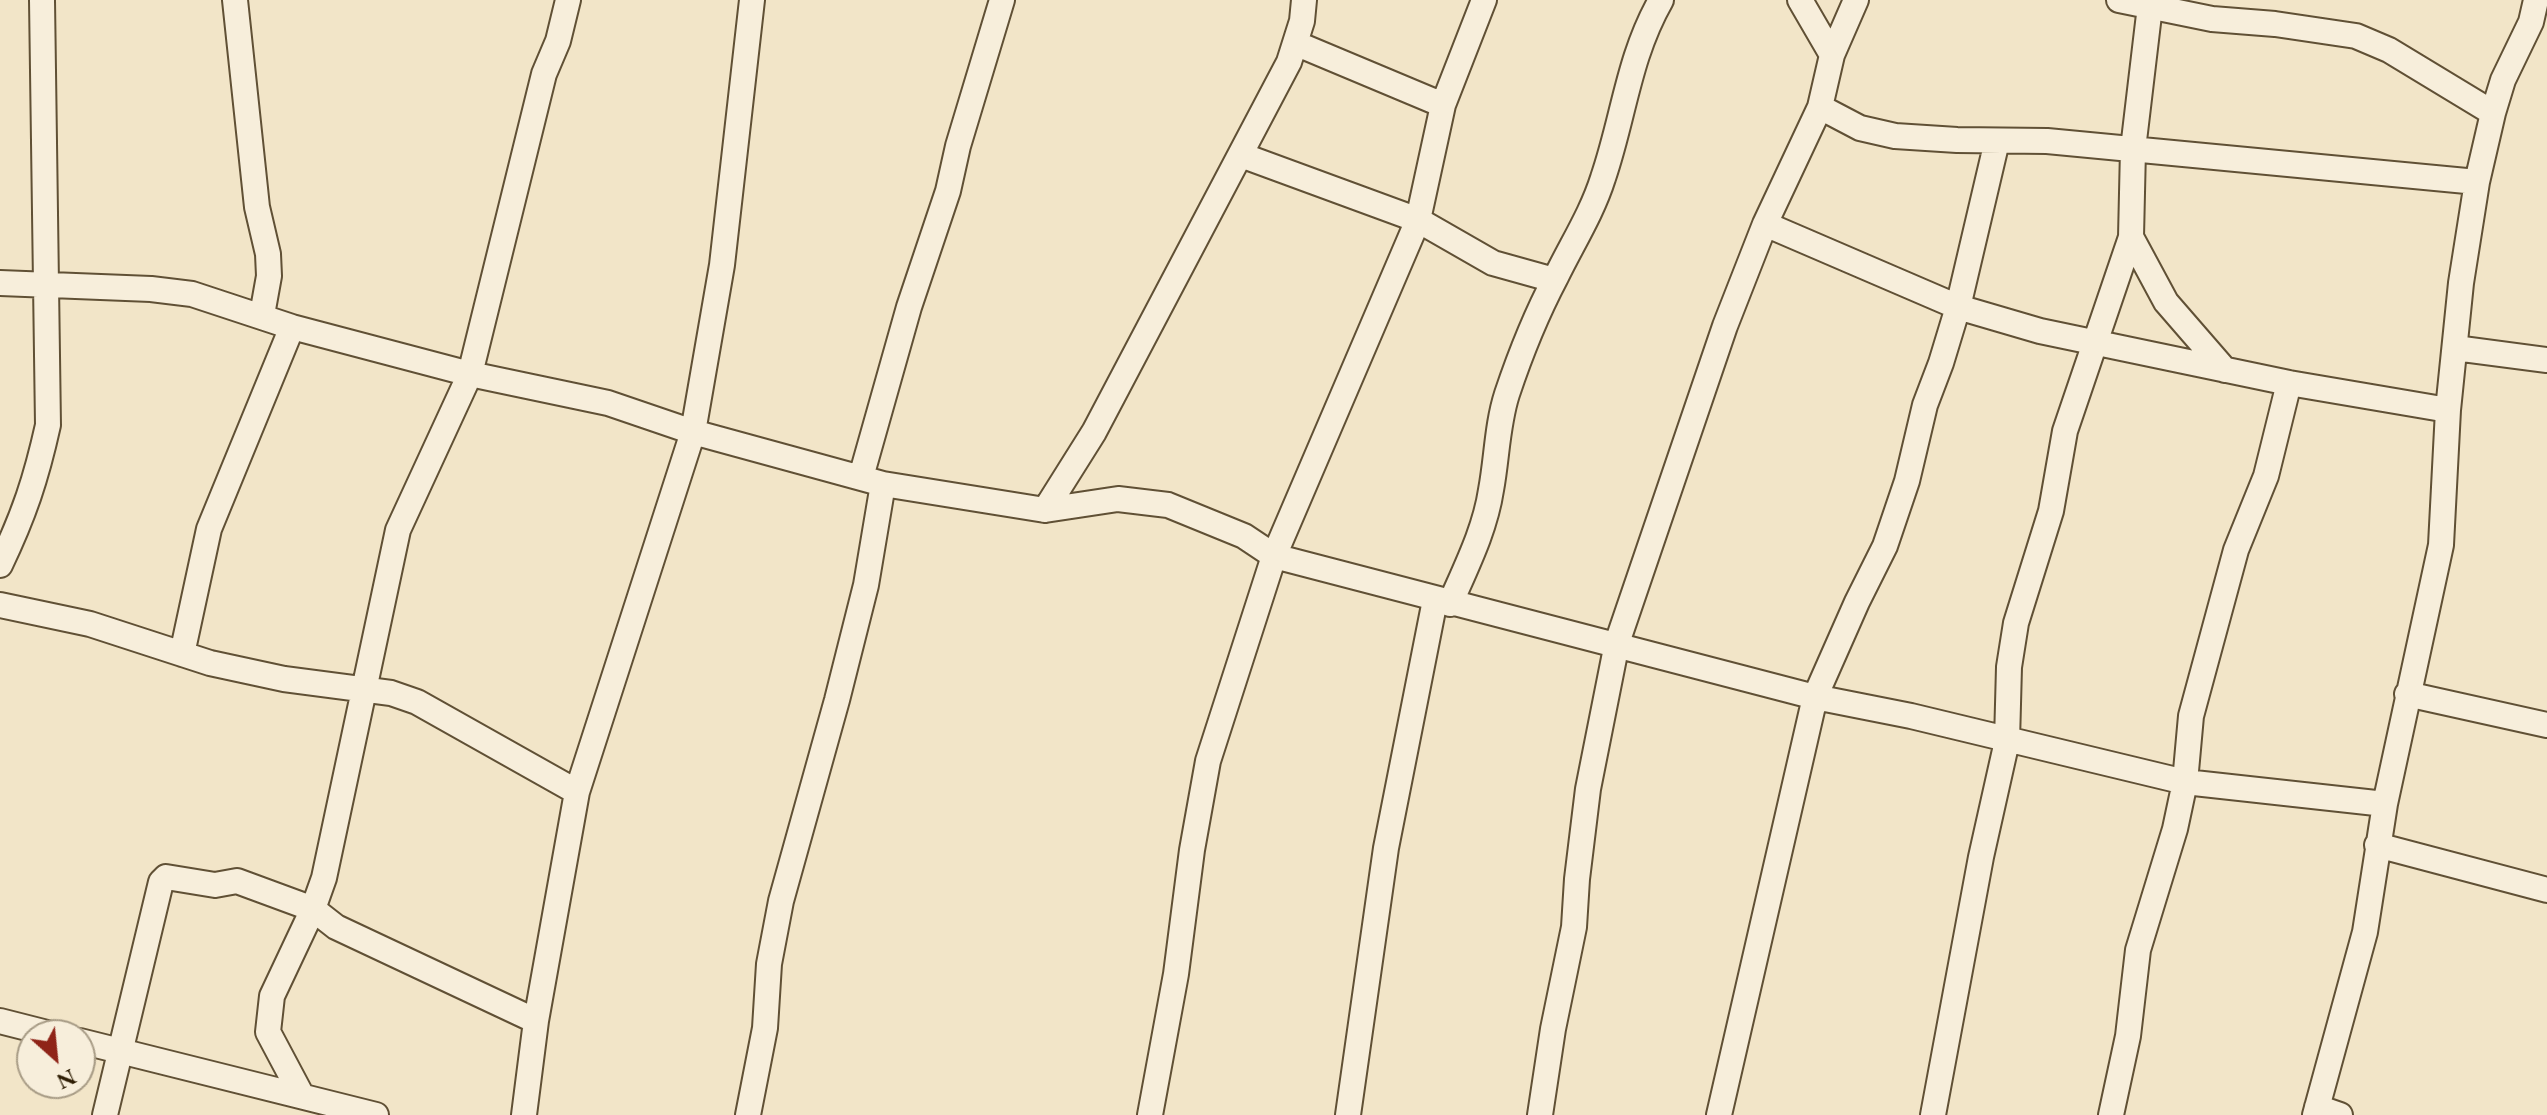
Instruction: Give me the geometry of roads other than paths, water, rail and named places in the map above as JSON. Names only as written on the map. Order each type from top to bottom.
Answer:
[{"type":"street","points":[[0,565],[35,482],[48,425],[42,0]]},
{"type":"street","points":[[235,0],[257,207],[268,254],[269,276],[262,315]]},
{"type":"street","points":[[302,1096],[268,1032],[272,996],[313,909],[324,878],[398,530],[470,374],[544,74],[558,41],[568,0]]},
{"type":"street","points":[[524,1115],[536,1021],[577,792],[693,432],[722,265],[752,0]]},
{"type":"street","points":[[748,1115],[765,1028],[769,964],[781,901],[866,585],[872,480],[909,307],[944,205],[958,146],[1002,0]]},
{"type":"street","points":[[1045,510],[1094,432],[1289,62],[1302,21],[1304,0]]},
{"type":"street","points":[[1150,1115],[1176,974],[1192,850],[1208,761],[1274,556],[1418,220],[1443,105],[1484,0]]},
{"type":"street","points":[[1348,1115],[1386,848],[1442,602],[1480,537],[1491,492],[1497,435],[1507,395],[1554,280],[1595,202],[1640,40],[1661,0]]},
{"type":"street","points":[[1800,0],[1832,55]]},
{"type":"street","points":[[1540,1115],[1553,1029],[1574,927],[1588,789],[1617,643],[1725,326],[1765,224],[1820,107],[1832,55],[1856,0]]},
{"type":"street","points":[[2119,0],[2150,6],[2214,9],[2275,24],[2356,36],[2389,50],[2493,113]]},
{"type":"street","points":[[1933,1115],[1981,857],[2007,741],[2009,667],[2016,623],[2051,511],[2065,431],[2131,237],[2133,149],[2150,6]]},
{"type":"street","points":[[2340,1115],[2316,1111],[2365,932],[2385,804],[2441,545],[2448,410],[2461,283],[2477,182],[2503,80],[2538,15]]},
{"type":"street","points":[[1295,43],[1443,105]]},
{"type":"street","points":[[1820,107],[1860,128],[1895,136],[2047,141],[2477,182]]},
{"type":"street","points":[[1719,1115],[1815,697],[1885,546],[1907,481],[1925,405],[1958,307],[1997,141]]},
{"type":"street","points":[[1241,155],[1418,220],[1493,263],[1554,280]]},
{"type":"street","points":[[1765,224],[1958,307],[2095,345],[2448,410]]},
{"type":"street","points":[[2131,237],[2166,302],[2225,370]]},
{"type":"street","points":[[0,283],[192,294],[292,327],[470,374],[608,403],[693,432],[872,480],[1045,510],[1118,499],[1168,505],[1244,536],[1274,556],[1815,697],[1911,716],[2185,782],[2385,804]]},
{"type":"street","points":[[182,654],[209,529],[292,327]]},
{"type":"street","points":[[2455,348],[2547,360]]},
{"type":"street","points":[[2111,1115],[2128,1036],[2138,950],[2175,829],[2185,782],[2191,716],[2236,550],[2266,476],[2289,383]]},
{"type":"street","points":[[0,605],[90,624],[210,663],[284,679],[391,693],[417,702],[577,792]]},
{"type":"street","points":[[2407,694],[2547,725]]},
{"type":"street","points":[[2377,845],[2547,890]]},
{"type":"street","points":[[105,1115],[163,878],[215,885],[237,881],[313,909],[336,927],[536,1021]]},
{"type":"street","points":[[96,1045],[376,1115]]}]
